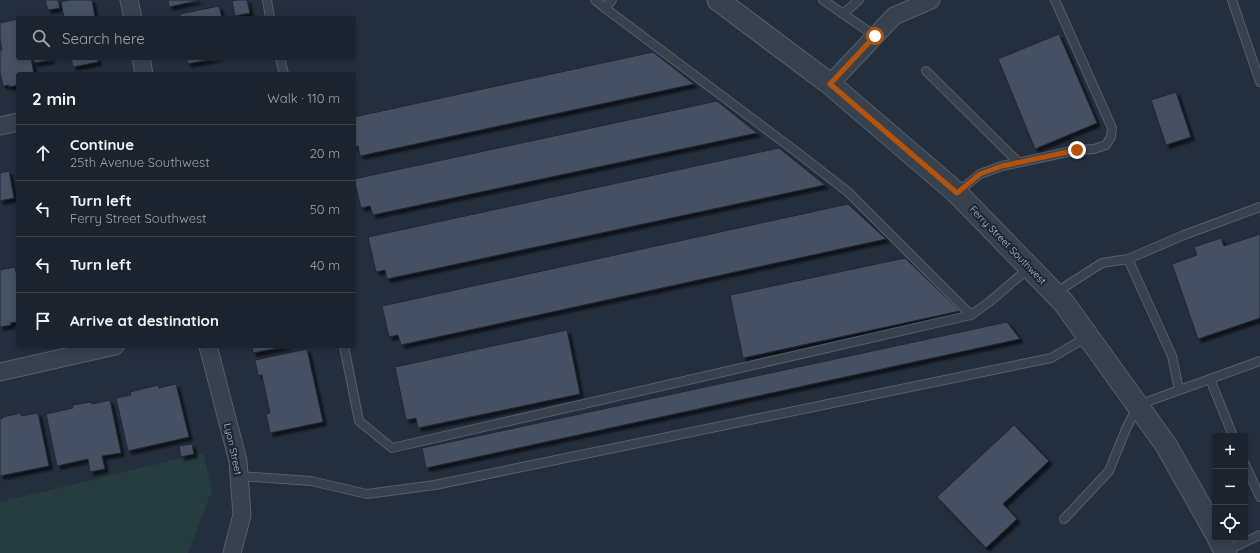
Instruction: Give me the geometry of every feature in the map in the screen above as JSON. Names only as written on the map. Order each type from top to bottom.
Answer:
[{"type":"street","points":[[129,0],[133,16]]},
{"type":"street","name":"Ferry Street Southwest","points":[[718,0],[830,84],[957,193],[1055,292],[1166,445],[1212,527]]},
{"type":"street","points":[[830,84],[894,16],[931,0]]},
{"type":"street","points":[[141,60],[144,72]]},
{"type":"street","points":[[0,126],[16,122]]},
{"type":"street","points":[[0,372],[106,348]]},
{"type":"street","name":"Lyon Street","points":[[209,348],[238,461],[242,515],[232,553]]},
{"type":"lane","points":[[266,0],[270,16]]},
{"type":"lane","points":[[596,0],[848,192],[971,315]]},
{"type":"lane","points":[[605,8],[612,0]]},
{"type":"lane","points":[[823,0],[875,36]]},
{"type":"lane","points":[[843,14],[859,0]]},
{"type":"lane","points":[[957,193],[980,174],[1002,166],[1077,150],[1094,149],[1106,145],[1111,137],[1112,128],[1055,0]]},
{"type":"lane","points":[[1232,0],[1260,82]]},
{"type":"lane","points":[[280,60],[284,72]]},
{"type":"lane","points":[[926,71],[1018,162]]},
{"type":"lane","points":[[1055,292],[1102,263],[1128,260],[1184,235],[1260,207]]},
{"type":"lane","points":[[1128,260],[1172,356],[1179,390]]},
{"type":"lane","points":[[344,348],[360,421],[392,448],[971,315],[988,303],[1029,267]]},
{"type":"lane","points":[[239,476],[311,481],[367,494],[435,485],[1051,358],[1088,336]]},
{"type":"lane","points":[[1064,519],[1109,471],[1126,429],[1138,405],[1260,362]]},
{"type":"lane","points":[[1210,380],[1232,433]]},
{"type":"lane","points":[[1247,469],[1260,497]]},
{"type":"lane","points":[[1223,548],[1260,535]]},
{"type":"green space","points":[[203,453],[212,490],[188,553],[0,553],[0,502]]},
{"type":"building","points":[[45,0],[58,0],[60,8],[48,10]]},
{"type":"building","points":[[69,0],[92,0],[95,16],[64,16],[61,2]]},
{"type":"building","points":[[168,0],[200,0],[169,7]]},
{"type":"building","points":[[247,0],[250,13],[235,16],[232,1]]},
{"type":"building","points":[[219,6],[222,16],[180,16],[180,14]]},
{"type":"building","points":[[16,19],[16,60],[31,60],[34,72],[16,72],[16,85],[9,87],[9,85],[3,86],[0,72],[0,50],[2,50],[0,23]]},
{"type":"building","points":[[1059,34],[1097,123],[1035,149],[998,59]]},
{"type":"building","points":[[653,52],[694,84],[360,156],[358,146],[356,146],[356,117]]},
{"type":"building","points":[[34,60],[51,60],[34,63]]},
{"type":"building","points":[[71,60],[98,60],[98,62],[73,67]]},
{"type":"building","points":[[187,60],[208,60],[188,64]]},
{"type":"building","points":[[1176,92],[1191,137],[1166,145],[1151,100]]},
{"type":"building","points":[[717,101],[757,133],[373,215],[370,206],[361,208],[356,187],[356,179]]},
{"type":"building","points":[[779,148],[825,185],[387,279],[385,270],[376,272],[368,237]]},
{"type":"building","points":[[9,171],[14,198],[0,201],[0,173]]},
{"type":"building","points":[[848,204],[886,239],[401,345],[398,335],[389,337],[382,306]]},
{"type":"building","points":[[1260,234],[1260,318],[1198,339],[1172,264],[1197,255],[1194,247],[1221,238],[1224,246]]},
{"type":"building","points":[[905,258],[960,311],[743,358],[730,295]]},
{"type":"building","points":[[15,267],[16,322],[10,323],[11,325],[0,327],[0,270]]},
{"type":"building","points":[[1007,322],[1020,339],[426,468],[422,448]]},
{"type":"building","points":[[567,330],[580,394],[418,428],[416,418],[406,420],[395,367]]},
{"type":"building","points":[[252,348],[279,348],[253,353]]},
{"type":"building","points":[[307,349],[323,422],[270,433],[266,414],[270,413],[262,375],[258,375],[255,360]]},
{"type":"building","points":[[176,384],[189,437],[128,451],[116,398],[131,395],[130,392],[158,385],[159,388]]},
{"type":"building","points":[[110,400],[121,453],[102,456],[105,469],[90,472],[88,459],[57,466],[46,414],[73,408],[72,405],[91,402],[92,404]]},
{"type":"building","points":[[21,413],[21,416],[38,413],[49,466],[0,476],[0,419]]},
{"type":"building","points":[[1014,425],[1049,461],[1003,504],[1017,519],[986,548],[937,497]]},
{"type":"building","points":[[192,444],[194,454],[181,457],[179,446]]},
{"type":"route","points":[[875,36],[830,84],[957,193],[980,174],[1002,166],[1077,150]]}]
